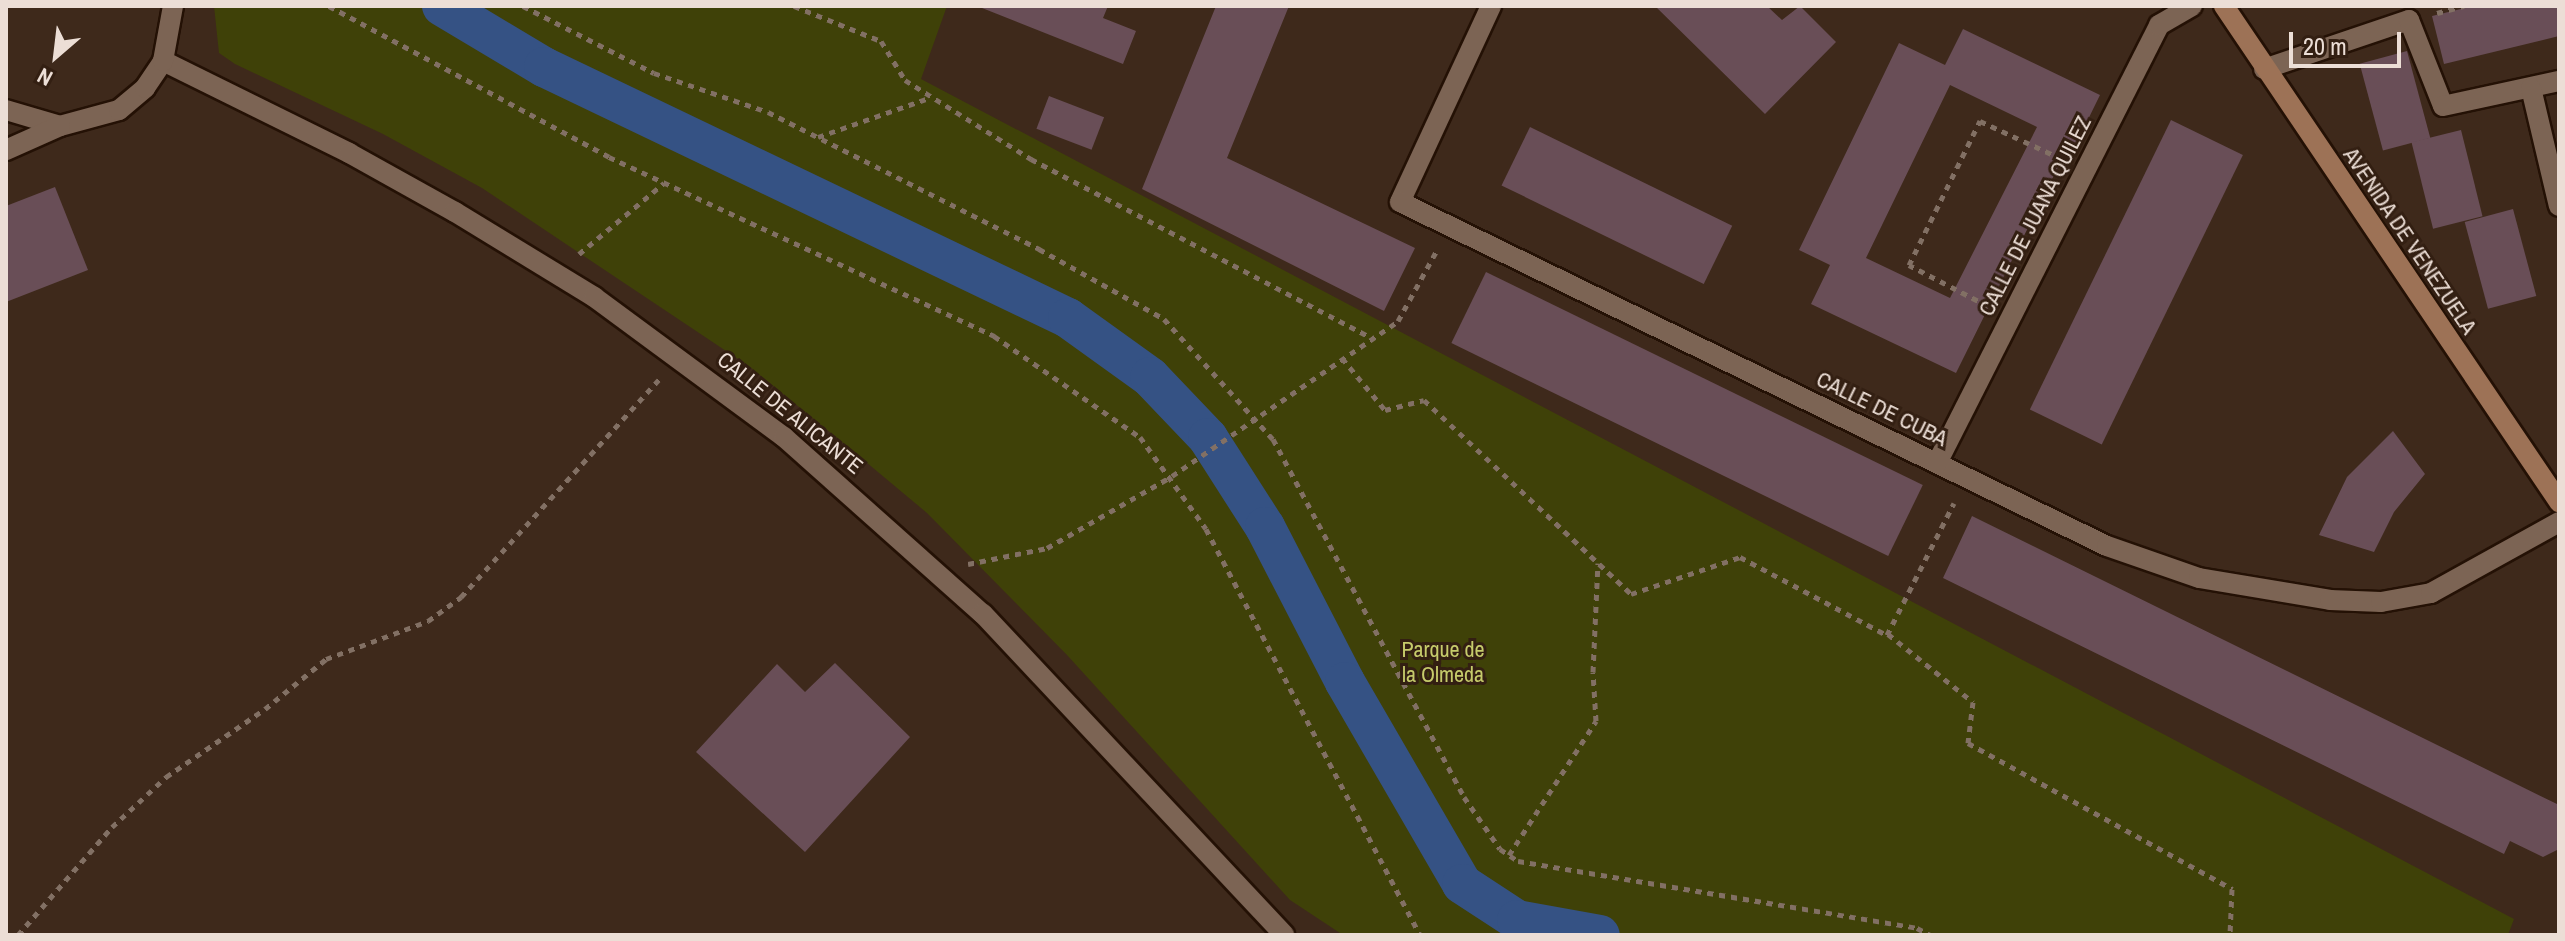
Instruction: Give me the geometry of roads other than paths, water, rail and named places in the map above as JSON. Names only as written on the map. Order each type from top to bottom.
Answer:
[{"type":"street","points":[[6,150],[60,126],[119,110],[145,88],[163,61],[173,6]]},
{"type":"street","name":"CALLE DE CUBA","points":[[1491,6],[1400,202],[2107,546],[2199,578],[2330,600],[2381,602],[2431,593],[2559,522]]},
{"type":"street","name":"CALLE DE JUANA QUILEZ","points":[[1937,463],[2159,25],[2192,6]]},
{"type":"street","name":"AVENIDA DE VENEZUELA","points":[[2224,6],[2557,495]]},
{"type":"street","points":[[2264,69],[2409,20],[2443,106],[2559,81]]},
{"type":"street","name":"CALLE DE ALICANTE","points":[[163,61],[349,153],[556,274],[682,358],[784,437],[936,569],[1284,935]]},
{"type":"street","points":[[2531,88],[2559,206]]},
{"type":"street","points":[[6,110],[60,126]]},
{"type":"waterway","points":[[442,6],[544,67],[1068,318],[1150,377],[1208,438],[1265,527],[1345,682],[1462,884],[1517,920],[1600,935]]},
{"type":"park label","name":"Parque de la Olmeda","points":[[1443,662]]}]
